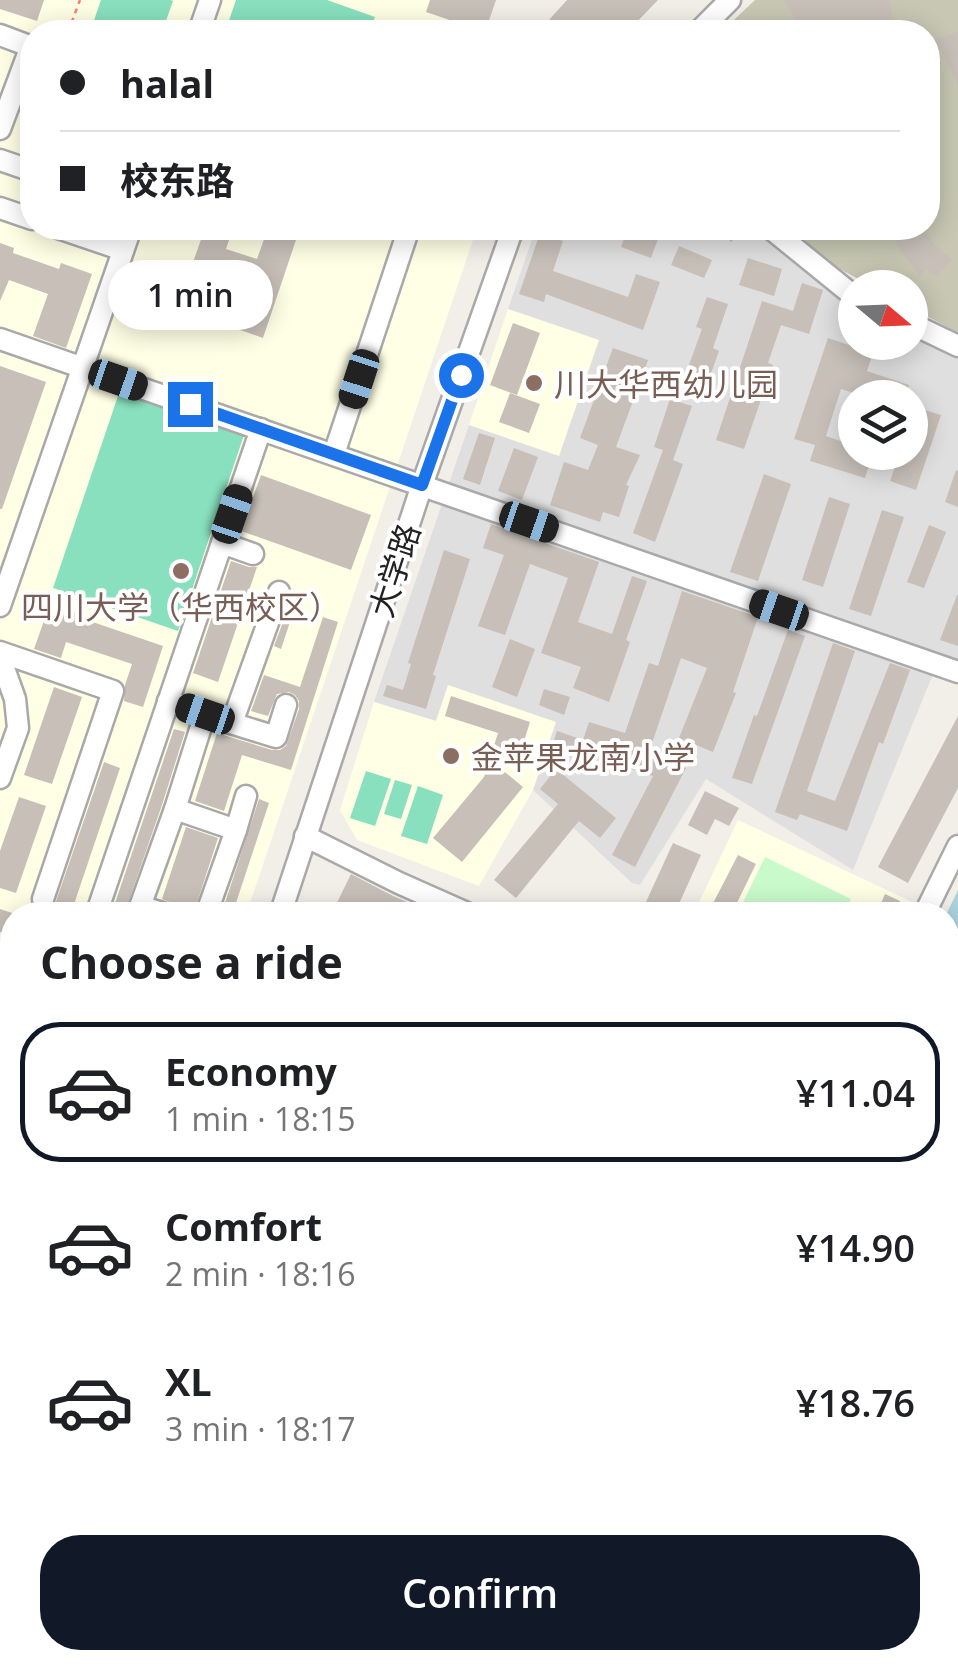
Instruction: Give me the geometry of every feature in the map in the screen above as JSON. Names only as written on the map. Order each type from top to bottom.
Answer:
[{"type":"street","points":[[710,20],[730,0]]},
{"type":"street","points":[[0,129],[20,77]]},
{"type":"street","points":[[93,240],[123,250]]},
{"type":"street","points":[[0,606],[127,240]]},
{"type":"street","points":[[334,454],[405,240]]},
{"type":"street","name":"大学路","points":[[284,902],[422,485],[509,240]]},
{"type":"street","points":[[785,240],[838,283]]},
{"type":"street","points":[[928,332],[958,346]]},
{"type":"street","points":[[0,339],[958,672]]},
{"type":"street","points":[[100,902],[262,429]]},
{"type":"street","points":[[222,543],[253,554]]},
{"type":"street","points":[[232,724],[279,592]]},
{"type":"street","points":[[0,654],[15,699],[18,728],[0,778]]},
{"type":"street","points":[[0,654],[114,691],[44,898]]},
{"type":"street","points":[[168,701],[276,737],[286,705]]},
{"type":"street","points":[[142,902],[205,714]]},
{"type":"street","points":[[211,902],[246,796]]},
{"type":"street","points":[[175,809],[236,830]]},
{"type":"street","points":[[305,836],[442,902]]},
{"type":"street","points":[[930,902],[958,846]]},
{"type":"shaded area","name":"四川大学（华西校区）","points":[[0,0],[492,0],[484,20],[20,20],[20,240],[473,240],[250,902],[0,902]]},
{"type":"shaded area","points":[[755,0],[958,0],[958,333],[928,317],[928,270],[841,270],[801,240],[940,240],[940,20],[734,20]]},
{"type":"shaded area","points":[[532,240],[772,240],[838,292],[838,360],[928,360],[928,340],[958,354],[958,663],[940,657],[853,870],[706,779],[640,885],[632,883],[533,790],[555,722],[449,686],[436,721],[374,702],[469,425],[559,455],[598,340],[508,309]]},
{"type":"shaded area","name":"川大华西幼儿园","points":[[508,309],[599,340],[559,456],[469,425]]},
{"type":"shaded area","name":"金苹果龙南小学","points":[[448,685],[556,722],[533,790],[479,886],[357,840],[340,810],[374,702],[436,721]]},
{"type":"shaded area","points":[[738,820],[910,901],[910,902],[699,902]]},
{"type":"green space","points":[[101,0],[173,1],[166,20],[94,20]]},
{"type":"green space","points":[[236,0],[327,0],[375,17],[374,20],[229,20]]},
{"type":"green space","points":[[119,393],[244,435],[178,631],[53,588]]},
{"type":"green space","points":[[366,771],[391,779],[375,826],[350,818]]},
{"type":"green space","points":[[395,780],[412,785],[401,819],[384,814]]},
{"type":"green space","points":[[418,786],[443,795],[427,844],[401,836]]},
{"type":"green space","points":[[765,857],[851,899],[850,902],[743,902]]},
{"type":"building","points":[[0,0],[44,0],[37,20],[0,9]]},
{"type":"building","points":[[430,0],[496,0],[489,20],[450,20],[426,12]]},
{"type":"building","points":[[567,0],[658,0],[639,20],[549,20]]},
{"type":"building","points":[[784,0],[890,0],[893,20],[796,20]]},
{"type":"building","points":[[958,31],[958,85],[940,48],[940,38]]},
{"type":"building","points":[[201,240],[229,240],[226,249],[257,259],[264,240],[296,240],[263,338],[177,308]],"holes":[[[215,276],[246,286],[236,315],[205,305]]]},
{"type":"building","points":[[538,240],[563,241],[553,271],[628,297],[636,274],[660,282],[643,330],[546,294],[544,302],[519,294]]},
{"type":"building","points":[[624,240],[658,240],[651,258],[621,247]]},
{"type":"building","points":[[895,240],[931,240],[952,259],[937,277],[926,269],[915,270]]},
{"type":"building","points":[[0,243],[14,248],[13,253],[59,269],[61,263],[92,274],[66,348],[33,336],[48,294],[9,280],[0,301]]},
{"type":"building","points":[[679,246],[712,260],[704,278],[671,265]]},
{"type":"building","points":[[748,258],[782,269],[774,296],[739,285]]},
{"type":"building","points":[[802,283],[823,290],[809,334],[781,325],[768,363],[773,365],[744,449],[716,440],[762,301],[793,311]]},
{"type":"building","points":[[707,297],[728,304],[713,348],[719,351],[707,384],[685,376],[702,329],[696,327]]},
{"type":"building","points":[[513,323],[540,333],[517,395],[490,385]]},
{"type":"building","points":[[828,338],[838,341],[838,360],[871,360],[867,371],[894,380],[838,380],[838,398],[826,436],[838,440],[838,470],[810,461],[815,445],[794,439]]},
{"type":"building","points":[[613,348],[648,360],[616,447],[640,455],[626,485],[629,486],[619,517],[603,512],[600,522],[550,505],[564,462],[588,470],[598,445],[580,438]]},
{"type":"building","points":[[0,366],[46,382],[2,509],[0,509]]},
{"type":"building","points":[[510,393],[540,404],[529,433],[499,422]]},
{"type":"building","points":[[670,399],[692,406],[673,460],[683,464],[655,542],[633,533],[663,450],[654,447]]},
{"type":"building","points":[[928,411],[941,415],[928,454]]},
{"type":"building","points":[[479,433],[495,438],[480,485],[463,479]]},
{"type":"building","points":[[514,448],[538,457],[522,500],[498,491]]},
{"type":"building","points":[[839,470],[867,470],[865,478]]},
{"type":"building","points":[[894,470],[923,470],[916,490],[890,481]]},
{"type":"building","points":[[958,471],[958,507],[945,502]]},
{"type":"building","points":[[764,474],[791,484],[758,581],[730,572]]},
{"type":"building","points":[[261,475],[371,515],[351,570],[241,531]]},
{"type":"building","points":[[829,497],[850,504],[823,587],[802,580]]},
{"type":"building","points":[[882,510],[904,517],[871,616],[849,609]]},
{"type":"building","points":[[491,524],[599,562],[578,622],[612,634],[632,576],[647,581],[609,702],[573,688],[581,667],[541,653],[568,578],[530,564],[505,635],[478,626],[504,555],[483,548]]},
{"type":"building","points":[[929,525],[946,532],[924,588],[907,582]]},
{"type":"building","points":[[444,550],[470,559],[426,709],[383,696],[387,685],[403,690]]},
{"type":"building","points":[[231,561],[257,567],[218,682],[193,673]]},
{"type":"building","points":[[682,591],[758,617],[733,692],[736,693],[713,752],[679,738],[707,668],[681,658],[650,749],[686,768],[635,867],[612,855],[653,776],[553,743],[557,731],[583,740],[589,722],[625,733],[649,663],[658,666]]},
{"type":"building","points":[[958,595],[958,646],[940,640]]},
{"type":"building","points":[[50,604],[163,646],[143,707],[124,701],[132,664],[66,642],[61,658],[34,649]]},
{"type":"building","points":[[286,614],[292,616],[281,649],[274,646]]},
{"type":"building","points":[[323,617],[338,622],[291,770],[242,755],[224,811],[195,801],[217,733],[272,750],[286,746],[299,709],[295,695],[277,694],[268,716],[251,711],[264,675],[300,687]]},
{"type":"building","points":[[788,630],[805,636],[752,784],[732,778],[754,715],[757,716]]},
{"type":"building","points":[[510,639],[535,649],[517,697],[492,687]]},
{"type":"building","points":[[833,643],[855,651],[807,791],[835,801],[890,663],[910,670],[847,831],[800,814],[797,820],[775,812]]},
{"type":"building","points":[[54,687],[82,697],[52,784],[24,775]]},
{"type":"building","points":[[544,689],[570,697],[564,715],[539,705]]},
{"type":"building","points":[[451,696],[530,722],[520,754],[506,750],[500,768],[523,787],[462,862],[433,838],[484,777],[498,733],[445,716]]},
{"type":"building","points":[[958,716],[958,788],[908,883],[878,867]]},
{"type":"building","points":[[174,729],[185,732],[128,902],[115,902]]},
{"type":"building","points":[[104,762],[120,768],[75,902],[56,902]]},
{"type":"building","points":[[556,769],[616,818],[600,838],[579,821],[516,898],[494,880],[558,804],[540,789]]},
{"type":"building","points":[[705,791],[739,808],[729,826],[715,819],[707,835],[688,825]]},
{"type":"building","points":[[19,797],[46,806],[16,893],[0,888],[0,851]]},
{"type":"building","points":[[259,799],[269,803],[236,902],[225,902]]},
{"type":"building","points":[[186,827],[218,838],[197,902],[162,899]]},
{"type":"building","points":[[673,843],[701,855],[680,902],[646,902]]},
{"type":"building","points":[[738,855],[756,864],[737,902],[714,902]]},
{"type":"building","points":[[351,874],[407,902],[337,902]]},
{"type":"building","points":[[885,894],[900,901],[900,902],[882,902]]},
{"type":"place","name":"川大华西幼儿园","points":[[534,383]]},
{"type":"place","name":"四川大学（华西校区）","points":[[181,571]]},
{"type":"place","name":"金苹果龙南小学","points":[[451,756]]},
{"type":"route","points":[[190,404],[422,485],[461,375]]}]
